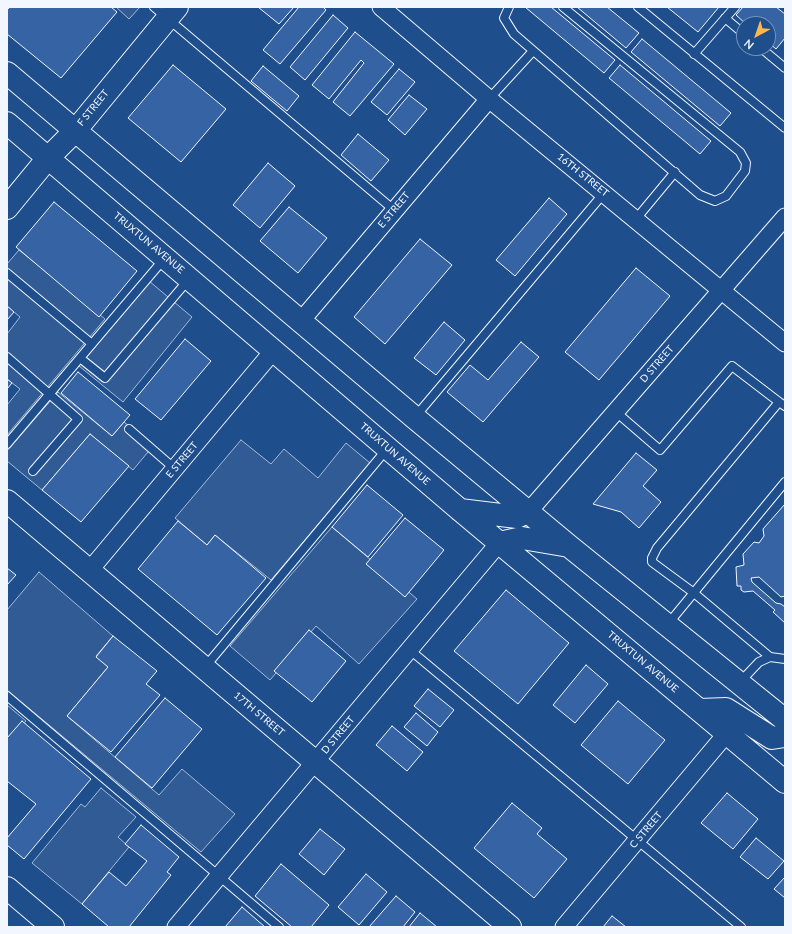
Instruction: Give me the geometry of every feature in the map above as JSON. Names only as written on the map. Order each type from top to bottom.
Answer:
[{"type":"main road","name":"F STREET","points":[[7,208],[48,158],[75,130],[166,11]]},
{"type":"main road","points":[[7,73],[415,418],[529,511],[569,546],[785,720]]},
{"type":"main road","name":"TRUXTUN AVENUE","points":[[7,123],[460,510],[785,782]]},
{"type":"main road","name":"17TH STREET","points":[[7,501],[510,927]]},
{"type":"main road","points":[[460,510],[516,517],[529,511]]},
{"type":"main road","points":[[500,543],[522,538],[569,546]]},
{"type":"main road","points":[[700,710],[726,708],[772,738],[785,736]]},
{"type":"main road","points":[[7,888],[53,927]]},
{"type":"street","name":"16TH STREET","points":[[381,7],[489,99],[785,343]]},
{"type":"street","name":"E STREET","points":[[300,322],[489,99]]},
{"type":"street","name":"D STREET","points":[[529,511],[785,217]]},
{"type":"street","name":"E STREET","points":[[89,571],[274,350]]},
{"type":"street","name":"D STREET","points":[[176,927],[500,543]]},
{"type":"street","name":"C STREET","points":[[564,927],[727,732]]},
{"type":"lane","points":[[509,7],[504,18],[507,26],[533,51],[700,195],[715,201],[726,196],[746,171],[746,163],[740,152],[563,7]]},
{"type":"lane","points":[[638,7],[785,128]]},
{"type":"lane","points":[[694,54],[735,7]]},
{"type":"lane","points":[[166,11],[394,210]]},
{"type":"lane","points":[[725,18],[736,27]]},
{"type":"lane","points":[[489,99],[533,51]]},
{"type":"lane","points":[[771,56],[785,68]]},
{"type":"lane","points":[[636,219],[675,172]]},
{"type":"lane","points":[[415,418],[604,193]]},
{"type":"lane","points":[[7,444],[165,258]]},
{"type":"lane","points":[[7,273],[92,344]]},
{"type":"lane","points":[[80,358],[105,378],[190,278]]},
{"type":"lane","points":[[7,357],[78,419],[33,471]]},
{"type":"lane","points":[[616,412],[660,450],[732,366],[782,404],[657,548],[652,558],[652,562],[694,593],[770,656],[785,659]]},
{"type":"lane","points":[[129,429],[175,469]]},
{"type":"lane","points":[[204,668],[388,448]]},
{"type":"lane","points":[[668,625],[785,482]]},
{"type":"lane","points":[[410,650],[741,927]]},
{"type":"lane","points":[[740,683],[759,662],[770,656]]},
{"type":"lane","points":[[7,696],[279,927]]},
{"type":"shaded area","points":[[116,7],[140,7],[129,19]]},
{"type":"shaded area","points":[[19,250],[105,319],[7,435],[7,405],[20,389],[7,379],[7,334],[20,317],[7,306],[7,264]]},
{"type":"shaded area","points":[[149,281],[192,317],[123,402],[79,366]]},
{"type":"shaded area","points":[[58,392],[112,436],[124,422],[153,446],[133,470],[90,434],[42,490],[7,461],[7,451]]},
{"type":"shaded area","points":[[241,440],[271,464],[284,449],[318,478],[346,443],[370,463],[271,580],[215,535],[207,545],[175,518]]},
{"type":"shaded area","points":[[332,527],[417,599],[359,664],[316,626],[270,680],[230,646]]},
{"type":"shaded area","points":[[39,572],[113,636],[96,656],[108,667],[67,716],[159,795],[182,769],[235,814],[201,852],[7,690],[7,610]]},
{"type":"shaded area","points":[[7,705],[26,721],[7,743]]},
{"type":"shaded area","points":[[101,788],[136,817],[118,837],[129,847],[82,904],[32,863],[81,804],[85,807]]},
{"type":"building","points":[[10,7],[111,7],[117,12],[61,78],[7,34],[7,10]]},
{"type":"building","points":[[258,7],[294,7],[279,24]]},
{"type":"building","points":[[299,7],[323,7],[326,10],[280,64],[263,50]]},
{"type":"building","points":[[525,7],[551,7],[615,60],[604,73]]},
{"type":"building","points":[[577,7],[607,7],[639,33],[626,48]]},
{"type":"building","points":[[667,7],[719,7],[698,32]]},
{"type":"building","points":[[743,7],[776,7],[785,14],[785,38],[776,49],[776,16],[736,15]]},
{"type":"building","points":[[333,15],[348,28],[305,80],[290,67]]},
{"type":"building","points":[[355,32],[394,64],[350,116],[333,102],[364,63],[361,60],[329,99],[312,85]]},
{"type":"building","points":[[642,39],[731,113],[720,126],[631,52]]},
{"type":"building","points":[[173,65],[226,109],[181,162],[128,118]]},
{"type":"building","points":[[620,65],[711,141],[700,154],[609,78]]},
{"type":"building","points":[[263,66],[299,96],[287,111],[251,81]]},
{"type":"building","points":[[399,69],[415,82],[387,115],[371,102]]},
{"type":"building","points":[[409,95],[427,109],[405,135],[388,120]]},
{"type":"building","points":[[358,134],[389,160],[371,181],[341,155]]},
{"type":"building","points":[[268,163],[295,186],[260,228],[233,205]]},
{"type":"building","points":[[549,198],[567,214],[515,276],[496,260]]},
{"type":"building","points":[[54,202],[137,271],[99,317],[16,247]]},
{"type":"building","points":[[289,207],[327,238],[298,273],[260,241]]},
{"type":"building","points":[[420,239],[452,265],[385,344],[354,317]]},
{"type":"building","points":[[636,268],[670,296],[599,380],[565,352]]},
{"type":"building","points":[[7,306],[14,312],[7,320]]},
{"type":"building","points":[[444,322],[465,340],[436,375],[414,358]]},
{"type":"building","points":[[185,339],[211,361],[161,420],[135,399]]},
{"type":"building","points":[[521,342],[539,357],[483,422],[447,392],[470,365],[488,380]]},
{"type":"building","points":[[78,372],[130,415],[112,436],[61,393]]},
{"type":"building","points":[[7,379],[12,383],[7,389]]},
{"type":"building","points":[[90,434],[129,466],[81,522],[42,490]]},
{"type":"building","points":[[636,453],[657,470],[643,486],[661,502],[639,528],[621,512],[593,504]]},
{"type":"building","points":[[367,485],[403,515],[368,557],[332,527]]},
{"type":"building","points":[[785,504],[785,596],[781,597],[759,577],[751,578],[752,582],[776,603],[785,607],[785,623],[773,612],[775,610],[753,591],[744,592],[741,590],[741,586],[737,586],[736,567],[744,565],[743,554],[754,542],[759,543],[764,536],[763,529]]},
{"type":"building","points":[[405,518],[444,550],[405,597],[366,564]]},
{"type":"building","points":[[178,521],[207,545],[215,535],[266,578],[217,635],[138,569]]},
{"type":"building","points":[[7,568],[16,575],[7,585]]},
{"type":"building","points":[[506,590],[569,643],[518,704],[454,651]]},
{"type":"building","points":[[309,630],[346,661],[312,702],[274,671]]},
{"type":"building","points":[[113,636],[157,671],[146,684],[160,695],[111,752],[67,716],[108,667],[96,657]]},
{"type":"building","points":[[586,665],[608,684],[575,723],[553,705]]},
{"type":"building","points":[[428,689],[454,710],[440,727],[414,706]]},
{"type":"building","points":[[165,698],[202,729],[152,788],[115,757]]},
{"type":"building","points":[[618,701],[665,740],[628,784],[581,745]]},
{"type":"building","points":[[416,713],[438,732],[427,746],[404,727]]},
{"type":"building","points":[[22,721],[91,779],[24,859],[7,845],[7,838],[36,804],[7,781],[7,738]]},
{"type":"building","points":[[392,726],[423,752],[407,771],[376,745]]},
{"type":"building","points":[[727,793],[758,819],[733,849],[701,823]]},
{"type":"building","points":[[512,803],[542,828],[537,834],[567,859],[534,898],[474,848]]},
{"type":"building","points":[[141,825],[179,857],[167,872],[171,875],[129,927],[109,927],[82,904],[109,872],[126,886],[147,861],[125,844]]},
{"type":"building","points":[[320,829],[345,849],[324,875],[299,854]]},
{"type":"building","points":[[756,838],[784,861],[768,879],[740,857]]},
{"type":"building","points":[[281,864],[329,905],[311,927],[292,927],[255,896]]},
{"type":"building","points":[[366,874],[387,892],[359,925],[338,907]]},
{"type":"building","points":[[785,877],[785,898],[774,889]]},
{"type":"building","points":[[396,896],[415,912],[403,927],[369,927]]},
{"type":"building","points":[[242,907],[265,927],[225,927]]},
{"type":"building","points":[[420,913],[437,927],[409,927]]},
{"type":"building","points":[[612,916],[626,927],[603,927]]}]
